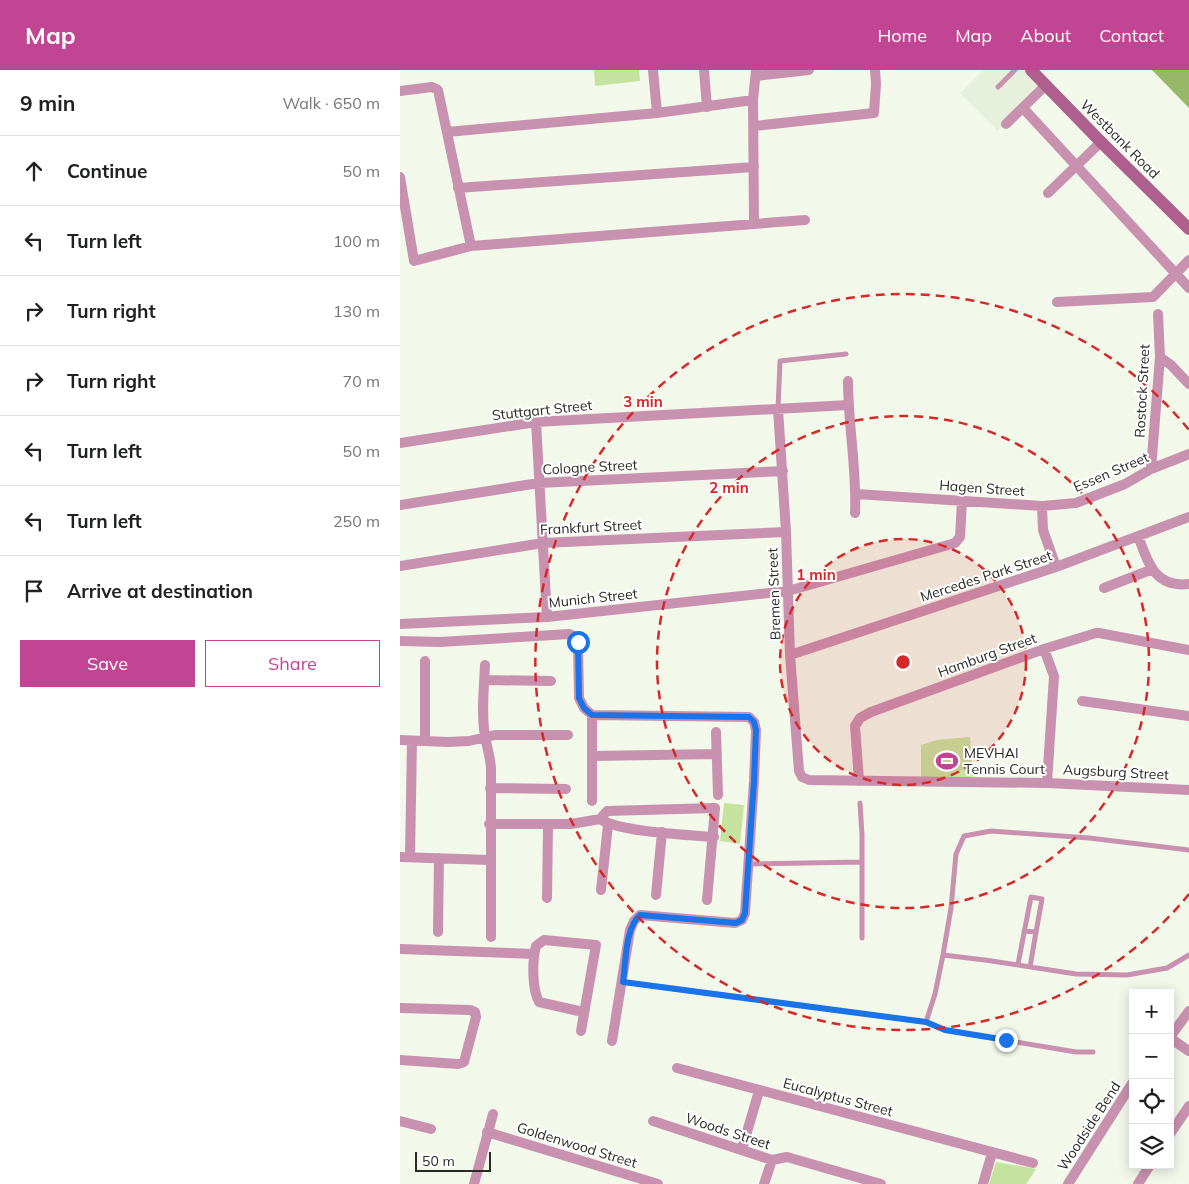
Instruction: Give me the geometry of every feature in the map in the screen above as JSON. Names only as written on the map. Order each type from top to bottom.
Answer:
[{"type":"street","points":[[653,70],[657,113]]},
{"type":"street","points":[[704,70],[708,107]]},
{"type":"street","points":[[754,223],[753,100],[756,73],[807,70]]},
{"type":"street","points":[[754,126],[874,113],[875,70]]},
{"type":"street","name":"Westbank Road","points":[[1031,70],[1189,229]]},
{"type":"street","points":[[1006,124],[1046,84]]},
{"type":"street","points":[[400,90],[432,87],[438,90],[471,246]]},
{"type":"street","points":[[447,132],[657,113],[753,100]]},
{"type":"street","points":[[1023,108],[1189,288]]},
{"type":"street","points":[[1048,193],[1101,142]]},
{"type":"street","points":[[458,188],[754,167]]},
{"type":"street","points":[[401,184],[414,261],[471,246],[805,220]]},
{"type":"street","points":[[1057,302],[1153,297],[1189,260]]},
{"type":"street","name":"Rostock Street","points":[[1151,469],[1160,357],[1158,314]]},
{"type":"street","points":[[1160,357],[1171,365],[1189,384]]},
{"type":"street","points":[[848,381],[848,405],[856,494],[855,514]]},
{"type":"street","points":[[778,410],[848,405]]},
{"type":"street","name":"Stuttgart Street","points":[[400,443],[536,422],[778,410]]},
{"type":"street","name":"Bremen Street","points":[[778,410],[786,532],[790,656],[799,772],[802,778]]},
{"type":"street","points":[[536,422],[547,617]]},
{"type":"street","name":"Essen Street","points":[[1042,506],[1076,503],[1125,484],[1151,469],[1189,454]]},
{"type":"street","name":"Cologne Street","points":[[400,505],[540,483],[782,471]]},
{"type":"street","name":"Hagen Street","points":[[856,494],[1042,506],[1043,530],[1056,568]]},
{"type":"street","name":"Munich Street","points":[[400,624],[547,617],[788,592],[955,543],[960,537],[962,501]]},
{"type":"street","name":"Mercedes Park Street","points":[[790,656],[1056,568],[1189,517]]},
{"type":"street","name":"Frankfurt Street","points":[[400,566],[543,543],[786,532]]},
{"type":"street","points":[[1138,536],[1159,578],[1179,585],[1189,584]]},
{"type":"street","points":[[1104,588],[1153,569]]},
{"type":"street","name":"Hamburg Street","points":[[859,781],[855,726],[860,718],[871,712],[1044,649],[1099,632],[1189,650]]},
{"type":"street","points":[[400,642],[440,642],[569,634],[574,636],[578,642],[579,698],[584,708],[592,715],[749,717],[754,722],[756,730],[749,864],[745,913],[742,920],[736,923],[640,915],[634,921],[630,930],[612,1041]]},
{"type":"street","points":[[1044,649],[1054,676],[1047,783]]},
{"type":"street","points":[[425,661],[425,741]]},
{"type":"street","points":[[485,665],[485,737],[490,753],[491,937]]},
{"type":"street","points":[[485,680],[551,681]]},
{"type":"street","points":[[1082,701],[1189,716]]},
{"type":"street","points":[[592,715],[592,801]]},
{"type":"street","points":[[716,732],[718,795]]},
{"type":"street","points":[[400,740],[455,742],[495,735],[568,735]]},
{"type":"street","points":[[412,741],[405,798],[405,858],[490,860]]},
{"type":"street","points":[[592,756],[717,754]]},
{"type":"street","name":"Augsburg Street","points":[[802,778],[809,780],[1047,783],[1189,790]]},
{"type":"street","points":[[490,788],[566,789]]},
{"type":"street","points":[[601,890],[604,822],[607,811],[716,808],[708,900]]},
{"type":"street","points":[[489,824],[548,825],[604,822],[662,832],[714,837]]},
{"type":"street","points":[[547,898],[548,825]]},
{"type":"street","points":[[656,895],[662,832]]},
{"type":"street","points":[[438,932],[439,858]]},
{"type":"street","points":[[581,1031],[596,945],[544,940],[536,946],[534,954],[535,988],[539,1002],[583,1012]]},
{"type":"street","points":[[400,949],[534,954]]},
{"type":"street","points":[[400,1008],[470,1010],[475,1012],[476,1017],[467,1058],[464,1062],[458,1064],[400,1060]]},
{"type":"street","points":[[1173,1034],[1189,1011]]},
{"type":"street","points":[[1174,1041],[1189,1051]]},
{"type":"street","name":"Eucalyptus Street","points":[[677,1068],[1033,1163]]},
{"type":"street","name":"Woodside Bend","points":[[1068,1184],[1129,1088]]},
{"type":"street","points":[[742,1149],[759,1090]]},
{"type":"street","points":[[1174,1128],[1189,1106]]},
{"type":"street","points":[[474,1184],[493,1114]]},
{"type":"street","points":[[400,1121],[431,1129]]},
{"type":"street","name":"Woods Street","points":[[653,1121],[772,1160],[787,1157],[881,1184]]},
{"type":"street","name":"Goldenwood Street","points":[[487,1132],[658,1184]]},
{"type":"street","points":[[983,1184],[992,1153]]},
{"type":"street","points":[[764,1184],[772,1160]]},
{"type":"street","points":[[1138,1184],[1147,1169]]},
{"type":"lane","points":[[998,87],[1015,70]]},
{"type":"lane","points":[[778,410],[780,361],[846,354]]},
{"type":"lane","points":[[860,803],[862,938]]},
{"type":"lane","points":[[926,1022],[935,994],[943,955],[951,908],[956,854],[964,836],[991,831],[1089,838],[1189,850]]},
{"type":"lane","points":[[749,864],[862,862]]},
{"type":"lane","points":[[1018,964],[1031,897],[1042,899],[1030,967]]},
{"type":"lane","points":[[1024,931],[1036,932]]},
{"type":"lane","points":[[943,955],[1018,964],[1076,974],[1127,975],[1167,968],[1189,955]]},
{"type":"lane","points":[[623,982],[926,1022],[945,1030],[1076,1052],[1093,1052]]},
{"type":"shaded area","points":[[594,70],[639,70],[640,81],[595,86]]},
{"type":"shaded area","points":[[984,70],[1025,70],[1042,87],[997,131],[960,93]]},
{"type":"shaded area","points":[[1152,70],[1189,70],[1189,108]]},
{"type":"shaded area","name":"MEVHAI Tennis Court","points":[[970,737],[973,777],[921,778],[921,745],[937,740]]},
{"type":"shaded area","points":[[724,803],[744,805],[740,844],[720,841]]},
{"type":"shaded area","points":[[996,1162],[1036,1169],[1026,1184],[989,1184]]},
{"type":"place","name":"MEVHAI Tennis Court","points":[[947,761]]},
{"type":"route","points":[[578,642],[579,698],[584,708],[592,715],[749,717],[754,722],[756,730],[749,864],[745,913],[742,920],[736,923],[640,915],[634,921],[630,930],[623,982],[926,1022],[945,1030],[1006,1040]]}]
